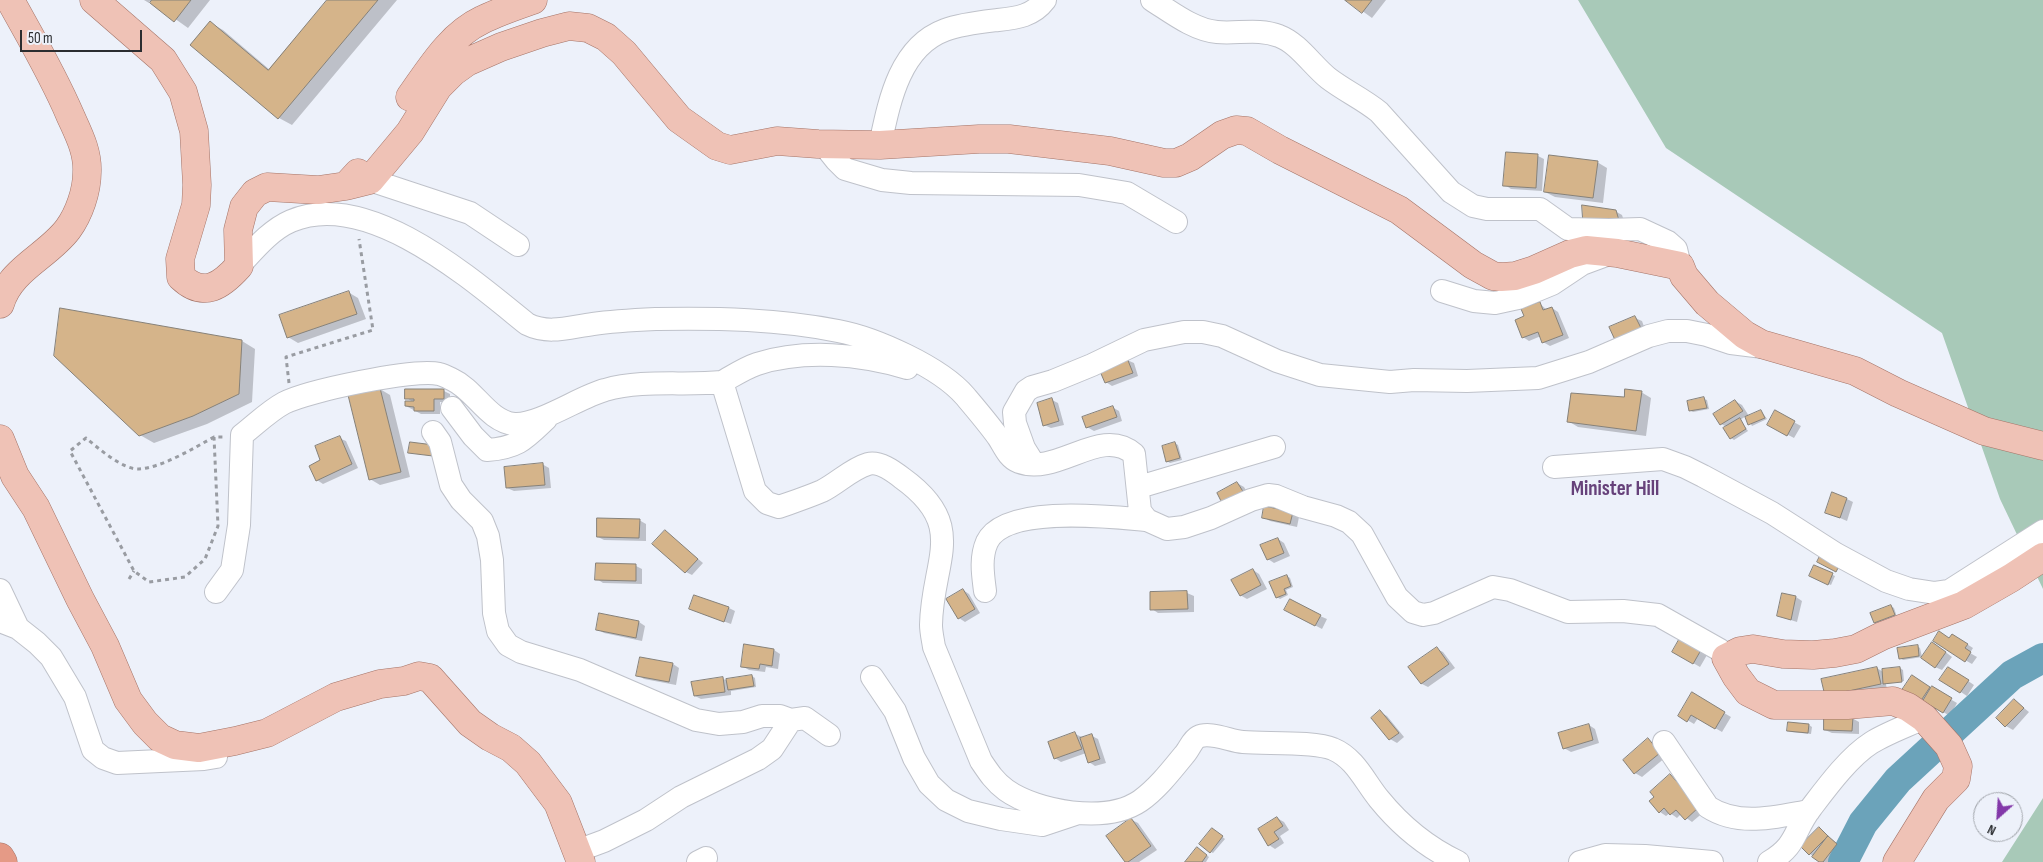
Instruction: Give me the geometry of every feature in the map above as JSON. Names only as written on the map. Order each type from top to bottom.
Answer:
[{"type":"highway","points":[[0,857],[3,862]]},
{"type":"main road","points":[[0,304],[2,298],[20,273],[68,230],[82,204],[87,173],[84,147],[59,89],[10,0]]},
{"type":"main road","points":[[94,0],[162,60],[183,92],[194,131],[196,206],[180,259],[182,277],[189,284],[200,288],[218,286],[240,266],[238,230],[244,207],[255,193],[267,187],[318,190],[358,183],[410,132],[438,87],[453,72],[467,62],[502,47],[568,26],[588,28],[606,37],[624,53],[678,119],[717,146],[730,150],[777,141],[824,145],[880,146],[979,139],[1009,139],[1110,151],[1176,163],[1190,157],[1222,135],[1236,130],[1247,131],[1280,150],[1399,210],[1473,265],[1493,276],[1515,276],[1570,254],[1586,250],[1612,252],[1680,266],[1684,276],[1707,303],[1745,335],[1761,344],[1855,371],[1984,431],[2043,446]]},
{"type":"main road","points":[[358,183],[375,152],[434,63],[453,41],[480,20],[533,0]]},
{"type":"main road","points":[[0,439],[15,476],[36,508],[109,654],[128,700],[145,723],[160,738],[175,745],[199,748],[263,734],[336,698],[380,684],[404,681],[420,676],[430,678],[470,723],[490,737],[511,748],[528,763],[558,803],[579,856]]},
{"type":"main road","points":[[1897,862],[1936,799],[1956,780],[1958,766],[1949,746],[1924,718],[1908,706],[1893,701],[1847,705],[1774,705],[1748,692],[1726,658],[1740,650],[1753,649],[1783,654],[1813,655],[1856,649],[1952,600],[2011,578],[2043,557]]},
{"type":"street","points":[[880,146],[891,98],[904,67],[922,43],[954,27],[1031,14],[1038,10],[1045,0]]},
{"type":"street","points":[[1152,0],[1198,26],[1215,32],[1267,32],[1280,36],[1341,88],[1365,101],[1379,112],[1451,192],[1462,201],[1487,209],[1540,209],[1568,229],[1640,229],[1668,242],[1676,249],[1680,266]]},
{"type":"street","points":[[824,145],[845,169],[882,180],[911,183],[1079,185],[1127,193],[1176,222]]},
{"type":"street","points":[[358,183],[470,213],[518,245]]},
{"type":"street","points":[[240,266],[265,239],[290,221],[320,213],[356,216],[381,225],[455,268],[527,324],[538,330],[658,319],[718,319],[793,323],[840,331],[879,344],[919,361],[946,380],[963,394],[998,438],[1008,454],[1019,462],[1034,464],[1050,462],[1098,446],[1120,445],[1134,454],[1139,487],[1140,511],[1147,520]]},
{"type":"street","points":[[1442,291],[1474,301],[1495,303],[1511,300],[1552,284],[1582,264],[1612,252]]},
{"type":"street","points":[[1034,464],[1024,448],[1015,424],[1014,412],[1026,391],[1032,386],[1061,378],[1144,340],[1184,332],[1203,332],[1222,336],[1277,361],[1320,375],[1352,380],[1390,382],[1538,378],[1590,362],[1649,336],[1668,331],[1686,331],[1707,335],[1731,344],[1781,350]]},
{"type":"street","points":[[216,592],[232,570],[239,525],[242,435],[283,403],[311,392],[409,374],[438,373],[456,381],[499,418],[514,424],[531,421],[605,390],[650,384],[706,384],[722,382],[755,364],[802,356],[881,360],[946,380]]},
{"type":"street","points":[[722,382],[755,490],[767,503],[779,507],[822,491],[870,464],[881,465],[902,478],[926,498],[940,522],[943,538],[943,550],[934,591],[930,627],[934,647],[981,762],[992,778],[1008,791],[1034,803],[1078,813],[1096,814],[1118,810],[1139,802],[1165,778],[1196,738],[1205,735],[1242,742],[1333,749],[1352,763],[1378,798],[1402,825],[1427,845],[1458,862]]},
{"type":"street","points":[[452,408],[473,436],[487,450],[515,446],[554,411]]},
{"type":"street","points":[[433,432],[440,442],[451,485],[461,500],[482,521],[488,536],[494,577],[494,613],[498,631],[508,645],[521,652],[580,670],[696,720],[719,724],[743,722],[762,716],[780,716],[791,720],[805,718],[829,735]]},
{"type":"street","points":[[1139,487],[1274,447]]},
{"type":"street","points":[[1554,467],[1663,459],[1704,476],[1772,513],[1836,554],[1886,581],[1909,589],[1935,593],[1952,600],[2043,531]]},
{"type":"street","points":[[985,591],[982,565],[988,542],[1000,527],[1039,518],[1086,514],[1147,520],[1167,529],[1184,527],[1212,518],[1251,500],[1268,495],[1276,496],[1349,522],[1362,534],[1398,597],[1413,612],[1423,614],[1434,613],[1493,587],[1510,590],[1568,612],[1622,611],[1658,616],[1720,650],[1726,658]]},
{"type":"street","points":[[0,590],[9,624],[37,643],[51,657],[75,697],[93,750],[103,758],[116,763],[204,759],[234,753],[263,734]]},
{"type":"street","points":[[872,677],[895,711],[914,758],[929,784],[946,800],[968,811],[1001,819],[1042,824],[1078,813]]},
{"type":"street","points":[[1769,862],[1782,854],[1795,839],[1809,811],[1832,782],[1871,743],[1924,718]]},
{"type":"street","points":[[579,856],[646,820],[681,797],[758,759],[772,749],[791,720]]},
{"type":"street","points":[[1664,742],[1708,807],[1719,814],[1753,820],[1809,811]]},
{"type":"street","points":[[1580,862],[1606,854],[1712,862]]},
{"type":"path","points":[[291,400],[286,357],[373,330],[356,216]]},
{"type":"path","points":[[214,437],[218,526],[205,559],[185,577],[164,582],[149,582],[134,571],[70,451],[86,438],[110,458],[138,469],[168,461],[214,437],[242,435]]},
{"type":"path","points":[[129,579],[134,571]]},
{"type":"green space","points":[[1578,0],[2043,0],[2043,589],[2000,499],[1942,333],[1666,148]]},
{"type":"green space","points":[[2043,798],[2043,862],[2002,862],[2015,842],[2023,842],[2023,829]]},
{"type":"building","points":[[152,0],[191,0],[174,22],[150,3]]},
{"type":"building","points":[[327,0],[378,0],[278,119],[190,45],[210,21],[268,70]]},
{"type":"building","points":[[1345,0],[1372,0],[1362,13]]},
{"type":"building","points":[[1506,152],[1538,154],[1536,188],[1503,186]]},
{"type":"building","points":[[1549,155],[1598,161],[1593,198],[1544,192]]},
{"type":"building","points":[[1582,205],[1616,210],[1620,224],[1583,219]]},
{"type":"building","points":[[349,291],[357,314],[287,338],[279,315]]},
{"type":"building","points":[[1540,302],[1543,310],[1552,307],[1563,335],[1542,343],[1538,332],[1522,338],[1515,320],[1524,316],[1521,309]]},
{"type":"building","points":[[60,308],[242,340],[239,394],[193,416],[139,436],[54,356]]},
{"type":"building","points":[[1635,316],[1641,328],[1615,340],[1609,327]]},
{"type":"building","points":[[1127,358],[1133,373],[1105,383],[1099,369]]},
{"type":"building","points":[[380,388],[401,472],[369,480],[348,395]]},
{"type":"building","points":[[405,389],[444,389],[444,399],[434,399],[434,411],[414,411],[414,407],[405,406],[405,401],[414,401],[414,399],[405,399]]},
{"type":"building","points":[[1625,389],[1642,391],[1636,431],[1567,422],[1571,393],[1624,397]]},
{"type":"building","points":[[1704,397],[1707,408],[1689,411],[1687,401]]},
{"type":"building","points":[[1052,398],[1059,421],[1043,426],[1037,403]]},
{"type":"building","points":[[1735,400],[1743,411],[1720,425],[1713,414]]},
{"type":"building","points":[[1113,406],[1117,417],[1086,428],[1082,417]]},
{"type":"building","points":[[1761,410],[1765,418],[1748,425],[1745,417]]},
{"type":"building","points":[[1775,410],[1795,421],[1787,436],[1767,425]]},
{"type":"building","points":[[1740,418],[1746,429],[1730,439],[1723,428]]},
{"type":"building","points":[[340,436],[352,464],[316,481],[309,466],[320,460],[315,446]]},
{"type":"building","points":[[410,442],[434,445],[433,456],[408,453]]},
{"type":"building","points":[[1175,442],[1180,458],[1166,462],[1162,446]]},
{"type":"building","points":[[543,463],[545,485],[506,488],[504,467]]},
{"type":"building","points":[[1237,482],[1244,493],[1223,505],[1217,493]]},
{"type":"building","points":[[1832,492],[1847,498],[1840,518],[1825,513]]},
{"type":"building","points":[[1264,506],[1293,512],[1290,524],[1262,518]]},
{"type":"building","points":[[597,518],[640,519],[639,538],[597,537]]},
{"type":"building","points":[[665,530],[698,559],[685,573],[652,544]]},
{"type":"building","points":[[1278,538],[1284,553],[1267,560],[1260,545]]},
{"type":"building","points":[[1821,554],[1840,564],[1836,572],[1817,562]]},
{"type":"building","points":[[596,563],[636,564],[636,581],[595,580]]},
{"type":"building","points":[[1814,565],[1833,573],[1828,585],[1809,576]]},
{"type":"building","points":[[1253,569],[1261,585],[1240,596],[1231,580]]},
{"type":"building","points":[[1287,575],[1291,586],[1284,589],[1286,594],[1276,598],[1269,582]]},
{"type":"building","points":[[963,589],[975,609],[958,619],[946,599]]},
{"type":"building","points":[[1187,591],[1188,609],[1150,610],[1150,592]]},
{"type":"building","points":[[1782,593],[1796,596],[1791,620],[1777,616]]},
{"type":"building","points":[[694,595],[729,607],[724,622],[689,609]]},
{"type":"building","points":[[1290,599],[1321,615],[1315,626],[1284,610]]},
{"type":"building","points":[[1891,605],[1895,615],[1874,623],[1870,613]]},
{"type":"building","points":[[599,613],[639,621],[636,638],[596,630]]},
{"type":"building","points":[[1939,631],[1949,638],[1952,634],[1968,644],[1965,648],[1971,652],[1965,662],[1933,641]]},
{"type":"building","points":[[1680,638],[1701,650],[1693,664],[1672,652]]},
{"type":"building","points":[[1932,642],[1946,652],[1935,668],[1921,658]]},
{"type":"building","points":[[744,644],[774,649],[772,666],[760,664],[759,669],[741,667]]},
{"type":"building","points":[[1918,645],[1919,656],[1899,659],[1897,648]]},
{"type":"building","points":[[1437,647],[1449,664],[1421,684],[1408,667]]},
{"type":"building","points":[[640,657],[673,663],[669,682],[636,676]]},
{"type":"building","points":[[1877,667],[1881,684],[1825,696],[1821,679]]},
{"type":"building","points":[[1900,667],[1902,682],[1883,684],[1882,669]]},
{"type":"building","points":[[1948,667],[1969,680],[1960,693],[1939,680]]},
{"type":"building","points":[[752,675],[754,686],[728,690],[726,679]]},
{"type":"building","points":[[1912,675],[1930,687],[1920,702],[1902,690]]},
{"type":"building","points":[[723,677],[725,692],[694,696],[691,682]]},
{"type":"building","points":[[1932,686],[1952,698],[1943,713],[1923,701]]},
{"type":"building","points":[[1692,692],[1725,712],[1715,729],[1691,715],[1687,722],[1678,716]]},
{"type":"building","points":[[2014,699],[2024,708],[2005,727],[1996,718]]},
{"type":"building","points":[[1380,710],[1399,733],[1389,740],[1371,718]]},
{"type":"building","points":[[1824,716],[1853,717],[1852,731],[1824,730]]},
{"type":"building","points":[[1788,722],[1809,724],[1808,733],[1787,731]]},
{"type":"building","points":[[1589,724],[1593,740],[1563,749],[1558,733]]},
{"type":"building","points":[[1075,732],[1082,749],[1054,759],[1048,742]]},
{"type":"building","points":[[1092,734],[1100,759],[1088,763],[1080,738]]},
{"type":"building","points":[[1648,738],[1660,753],[1634,774],[1623,760]]},
{"type":"building","points":[[1670,774],[1699,807],[1685,820],[1676,810],[1670,815],[1664,808],[1659,813],[1649,801],[1654,797],[1650,792]]},
{"type":"building","points":[[1277,817],[1283,826],[1274,832],[1279,839],[1268,846],[1258,829]]},
{"type":"building","points":[[1131,818],[1151,846],[1128,862],[1125,862],[1106,836]]},
{"type":"building","points":[[1819,827],[1828,836],[1809,855],[1800,846]]},
{"type":"building","points":[[1212,828],[1223,836],[1210,853],[1199,844]]},
{"type":"building","points":[[1828,836],[1837,844],[1823,862],[1819,862],[1812,857]]},
{"type":"building","points":[[1197,847],[1207,855],[1202,862],[1185,862]]},
{"type":"waterway","points":[[1843,862],[1863,823],[1898,780],[2012,675],[2043,658]]},
{"type":"district","name":"Minister Hill","points":[[1615,490]]}]
